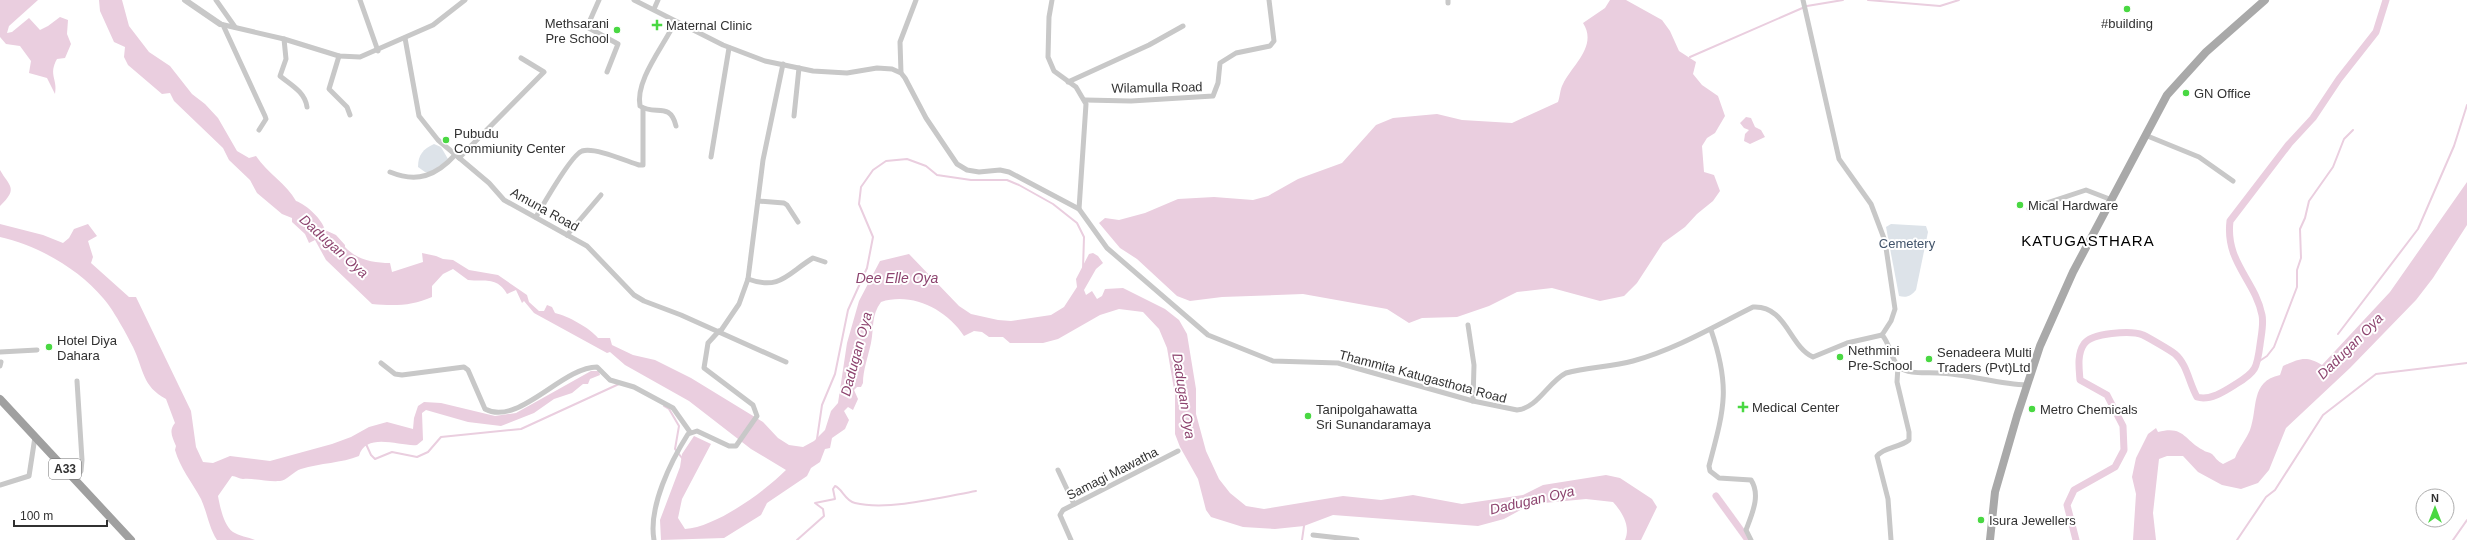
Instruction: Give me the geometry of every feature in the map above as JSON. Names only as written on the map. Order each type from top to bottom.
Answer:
[{"type":"highway","name":"A33","points":[[0,399],[131,540]]},
{"type":"main road","points":[[1990,540],[1995,492],[2040,346],[2065,289],[2166,95],[2183,76],[2265,0]]},
{"type":"street","points":[[185,0],[220,24],[284,39],[338,56],[360,57],[378,51],[433,25],[465,0]]},
{"type":"street","points":[[216,0],[235,27]]},
{"type":"street","points":[[360,0],[378,51]]},
{"type":"street","points":[[599,0],[587,27],[589,31],[618,44],[607,72]]},
{"type":"street","points":[[634,0],[729,48],[813,72],[847,73],[877,68],[892,69],[901,73],[900,42],[916,0]]},
{"type":"street","points":[[654,9],[658,0]]},
{"type":"street","points":[[1052,0],[1049,17],[1048,57],[1054,71],[1076,87],[1085,100],[1079,209]]},
{"type":"street","name":"Wilamulla Road","points":[[1085,100],[1131,101],[1213,96],[1218,83],[1220,63],[1236,53],[1270,46],[1274,41],[1269,0]]},
{"type":"street","points":[[1803,0],[1834,144],[1839,159],[1856,181],[1878,218],[1887,250],[1895,309],[1891,321],[1882,334],[1898,366],[1897,382],[1909,440],[1904,444],[1880,452],[1876,456],[1888,499],[1891,540]]},
{"type":"street","points":[[675,22],[642,80],[638,97],[640,106],[644,109],[665,110],[672,114],[676,126]]},
{"type":"street","points":[[220,24],[265,116],[266,119],[259,130]]},
{"type":"street","points":[[1068,82],[1149,46],[1183,26]]},
{"type":"street","name":"Amuna Road","points":[[405,38],[411,66],[415,103],[419,116],[430,132],[457,157],[489,183],[504,200],[518,210],[536,217],[587,246],[602,259],[634,295],[644,301],[720,331],[786,362]]},
{"type":"street","points":[[284,39],[286,59],[280,76],[301,93],[306,99],[307,107]]},
{"type":"street","points":[[711,157],[729,48]]},
{"type":"street","points":[[338,56],[329,89],[347,107],[350,115]]},
{"type":"street","points":[[390,172],[409,178],[436,174],[457,157],[544,72],[521,58]]},
{"type":"street","points":[[690,432],[697,431],[729,446],[736,446],[757,416],[753,405],[704,366],[708,343],[720,331],[740,304],[748,279],[763,160],[783,64]]},
{"type":"street","points":[[794,116],[799,68]]},
{"type":"street","name":"Thammita Katugasthota Road","points":[[901,73],[926,118],[958,164],[967,170],[979,172],[1010,172],[1079,209],[1107,248],[1208,335],[1273,361],[1338,363],[1472,401],[1509,410],[1523,410],[1566,373],[1632,361],[1674,347],[1711,330],[1753,307],[1762,307],[1772,312],[1787,326],[1806,354],[1813,356],[1847,343],[1882,334]]},
{"type":"street","points":[[536,217],[565,169],[578,153],[584,151],[599,153],[643,165],[644,109]]},
{"type":"street","points":[[2145,135],[2199,157],[2233,181]]},
{"type":"street","points":[[2029,209],[2086,190],[2112,200]]},
{"type":"street","points":[[567,235],[601,195]]},
{"type":"street","points":[[758,200],[784,203],[798,222]]},
{"type":"street","points":[[748,279],[771,284],[792,273],[813,258],[825,262]]},
{"type":"street","points":[[1468,325],[1474,365],[1472,401]]},
{"type":"street","points":[[1711,330],[1723,371],[1725,395],[1720,424],[1709,466],[1710,471],[1719,478],[1752,480],[1756,487],[1754,508],[1746,530],[1751,540]]},
{"type":"street","points":[[0,352],[37,350]]},
{"type":"street","points":[[381,363],[395,374],[402,375],[464,367],[468,370],[486,409],[494,412],[511,410],[525,404],[555,385],[590,368],[597,368],[610,380],[634,387],[673,408],[690,432]]},
{"type":"street","points":[[1898,366],[1914,372],[1949,373],[1992,382],[2027,385]]},
{"type":"street","points":[[74,479],[81,471],[82,460],[77,381]]},
{"type":"street","points":[[654,540],[655,514],[663,484],[690,432]]},
{"type":"street","points":[[0,485],[30,476],[35,437]]},
{"type":"street","name":"Samagi Mawatha","points":[[1071,540],[1060,515],[1063,510],[1178,451]]},
{"type":"street","points":[[1058,470],[1074,504]]},
{"type":"street","points":[[1313,535],[1357,540]]},
{"type":"green space","points":[[434,144],[441,147],[448,159],[432,172],[425,172],[418,167],[419,159],[424,150]]},
{"type":"green space","name":"Cemetery","points":[[1891,224],[1926,226],[1928,232],[1916,290],[1907,297],[1899,296],[1886,227]]},
{"type":"water","points":[[0,0],[38,0],[9,26],[7,33],[12,32],[29,18],[40,30],[60,17],[68,20],[67,34],[71,44],[65,58],[57,59],[54,64],[53,73],[56,89],[55,94],[47,78],[29,73],[31,61],[20,46],[6,44],[0,37]]},
{"type":"water","points":[[99,0],[122,0],[129,26],[149,52],[170,66],[192,94],[205,104],[218,118],[237,151],[249,158],[256,156],[288,189],[296,201],[314,213],[321,221],[325,230],[336,235],[345,247],[355,255],[366,260],[390,263],[392,272],[423,262],[422,253],[443,259],[453,260],[469,270],[498,275],[527,295],[529,302],[539,311],[544,311],[547,305],[552,307],[555,313],[578,323],[590,330],[598,338],[610,338],[612,345],[633,355],[655,360],[691,378],[763,422],[778,438],[789,445],[803,447],[814,441],[825,430],[831,411],[838,403],[847,343],[859,301],[880,261],[909,254],[959,306],[971,314],[998,320],[1011,321],[1051,315],[1064,307],[1077,287],[1076,279],[1089,254],[1093,253],[1098,256],[1103,263],[1096,269],[1084,290],[1086,295],[1092,291],[1097,299],[1102,296],[1105,289],[1123,288],[1165,309],[1179,320],[1187,334],[1196,389],[1196,414],[1206,451],[1219,479],[1230,493],[1246,506],[1264,509],[1343,496],[1381,500],[1413,495],[1462,504],[1523,495],[1543,485],[1606,475],[1620,478],[1652,499],[1657,507],[1641,540],[1625,540],[1627,530],[1625,520],[1620,510],[1613,502],[1586,499],[1544,503],[1526,507],[1504,519],[1478,526],[1333,515],[1304,526],[1275,529],[1243,527],[1211,517],[1206,510],[1198,479],[1180,447],[1175,434],[1175,395],[1167,348],[1159,329],[1143,312],[1119,309],[1100,315],[1058,339],[1043,343],[1010,343],[1003,337],[989,337],[982,332],[974,331],[964,336],[957,326],[948,318],[927,305],[905,299],[893,299],[881,302],[876,312],[863,383],[861,387],[857,387],[854,390],[858,399],[853,410],[848,407],[844,411],[849,420],[845,429],[832,438],[830,448],[825,449],[820,462],[811,468],[807,476],[767,503],[761,515],[724,538],[661,540],[660,520],[680,467],[682,454],[694,436],[711,444],[682,499],[678,518],[685,529],[711,522],[739,507],[753,498],[786,470],[751,449],[689,401],[625,365],[610,352],[607,353],[534,313],[524,301],[522,303],[516,290],[507,294],[499,284],[490,281],[468,280],[453,269],[443,274],[432,286],[432,297],[403,305],[372,304],[326,260],[315,240],[309,243],[305,234],[292,222],[292,218],[282,214],[257,193],[250,180],[229,160],[223,148],[174,101],[170,93],[162,94],[128,65],[124,57],[125,47],[114,42],[100,11]]},
{"type":"water","points":[[1610,0],[1626,0],[1662,20],[1670,31],[1679,51],[1696,62],[1693,74],[1702,85],[1718,96],[1725,116],[1715,133],[1707,138],[1702,146],[1704,172],[1714,175],[1720,191],[1713,201],[1697,214],[1685,227],[1663,243],[1637,283],[1624,296],[1600,301],[1552,288],[1517,292],[1489,306],[1457,317],[1422,318],[1409,323],[1387,309],[1303,294],[1222,297],[1190,301],[1177,296],[1137,259],[1120,248],[1099,223],[1105,218],[1119,220],[1145,213],[1178,199],[1214,197],[1253,200],[1268,196],[1298,179],[1342,163],[1376,125],[1393,118],[1437,114],[1462,120],[1512,123],[1558,102],[1563,84],[1586,47],[1587,31],[1583,23],[1605,8]]},
{"type":"water","points":[[1746,117],[1751,118],[1755,127],[1761,130],[1765,137],[1750,144],[1744,141],[1745,134],[1749,130],[1744,128],[1740,123]]},
{"type":"water","points":[[0,170],[9,184],[11,191],[6,200],[0,206]]},
{"type":"water","name":"Dadugan Oya","points":[[2467,182],[2467,225],[2433,278],[2416,300],[2350,368],[2286,428],[2269,470],[2258,483],[2241,489],[2222,485],[2198,472],[2183,456],[2167,456],[2159,459],[2153,513],[2156,540],[2133,540],[2136,494],[2132,477],[2136,458],[2148,434],[2156,428],[2158,432],[2173,430],[2179,432],[2197,446],[2212,454],[2223,464],[2235,458],[2250,430],[2259,390],[2264,383],[2270,378],[2280,375],[2283,366],[2298,360],[2307,359],[2322,365],[2390,292]]},
{"type":"water","points":[[0,224],[43,235],[63,243],[69,238],[74,229],[88,224],[97,236],[88,241],[93,257],[91,263],[129,297],[136,297],[191,411],[196,447],[203,462],[213,463],[230,456],[270,461],[332,444],[351,437],[369,427],[387,422],[413,429],[414,418],[418,406],[424,402],[441,403],[495,416],[516,413],[591,371],[599,371],[600,375],[590,379],[588,384],[583,384],[572,393],[554,399],[534,413],[501,426],[468,422],[426,410],[422,413],[423,440],[417,445],[376,442],[363,448],[359,456],[301,469],[282,481],[242,479],[232,476],[218,496],[223,516],[227,525],[233,532],[255,540],[217,540],[201,499],[177,457],[175,450],[176,446],[171,432],[175,423],[166,399],[152,389],[148,383],[137,355],[124,329],[111,309],[93,287],[70,268],[43,252],[0,237]]},
{"type":"waterway","points":[[1690,57],[1807,6],[1843,0]]},
{"type":"waterway","points":[[1868,0],[1940,6],[1959,0]]},
{"type":"waterway","points":[[2076,540],[2067,505],[2074,490],[2115,467],[2124,450],[2123,426],[2107,395],[2080,380],[2079,357],[2084,344],[2094,337],[2103,335],[2121,333],[2143,335],[2169,350],[2179,358],[2185,368],[2194,392],[2197,397],[2202,398],[2207,398],[2222,392],[2243,380],[2252,372],[2258,359],[2263,319],[2253,291],[2236,260],[2232,248],[2230,221],[2289,144],[2313,118],[2339,79],[2376,32],[2386,0]]},
{"type":"waterway","points":[[2338,334],[2418,229],[2454,146],[2467,105]]},
{"type":"waterway","points":[[2258,362],[2267,356],[2274,347],[2297,287],[2297,270],[2301,258],[2300,229],[2305,218],[2309,201],[2333,167],[2344,139],[2353,130]]},
{"type":"waterway","name":"Dee Elle Oya","points":[[817,439],[822,405],[835,374],[848,310],[867,268],[873,237],[859,204],[861,187],[873,170],[886,161],[907,159],[926,166],[937,175],[971,180],[1007,180],[1019,185],[1053,204],[1077,223],[1084,237],[1083,269]]},
{"type":"waterway","points":[[2237,540],[2266,497],[2275,490],[2323,415],[2376,374],[2467,363]]},
{"type":"waterway","points":[[366,444],[371,455],[375,459],[392,452],[417,457],[428,452],[441,437],[521,429],[619,384]]},
{"type":"waterway","points":[[664,406],[669,409],[679,426],[675,449],[682,458]]},
{"type":"waterway","points":[[797,540],[824,516],[823,509],[815,503],[835,499],[833,489],[835,486],[840,489],[852,502],[868,505],[899,504],[932,500],[976,491]]},
{"type":"waterway","points":[[1716,496],[1748,540]]},
{"type":"waterway","points":[[2453,540],[2467,520]]},
{"type":"waterway","points":[[1302,540],[1304,526]]},
{"type":"place","name":"#building","points":[[2127,9]]},
{"type":"place","name":"Maternal Clinic","points":[[657,25]]},
{"type":"place","name":"Methsarani Pre School","points":[[617,30]]},
{"type":"place","name":"GN Office","points":[[2186,93]]},
{"type":"place","name":"Pubudu Commiunity Center","points":[[446,140]]},
{"type":"place","name":"Mical Hardware","points":[[2020,205]]},
{"type":"place","name":"Hotel Diya Dahara","points":[[49,347]]},
{"type":"place","name":"Nethmini Pre-School","points":[[1840,357]]},
{"type":"place","name":"Senadeera Multi Traders (Pvt)Ltd","points":[[1929,359]]},
{"type":"place","name":"Medical Center","points":[[1743,407]]},
{"type":"place","name":"Metro Chemicals","points":[[2032,409]]},
{"type":"place","name":"Tanipolgahawatta Sri Sunandaramaya","points":[[1308,416]]},
{"type":"place","name":"Isura Jewellers","points":[[1981,520]]},
{"type":"district","name":"KATUGASTHARA","points":[[2088,241]]}]
